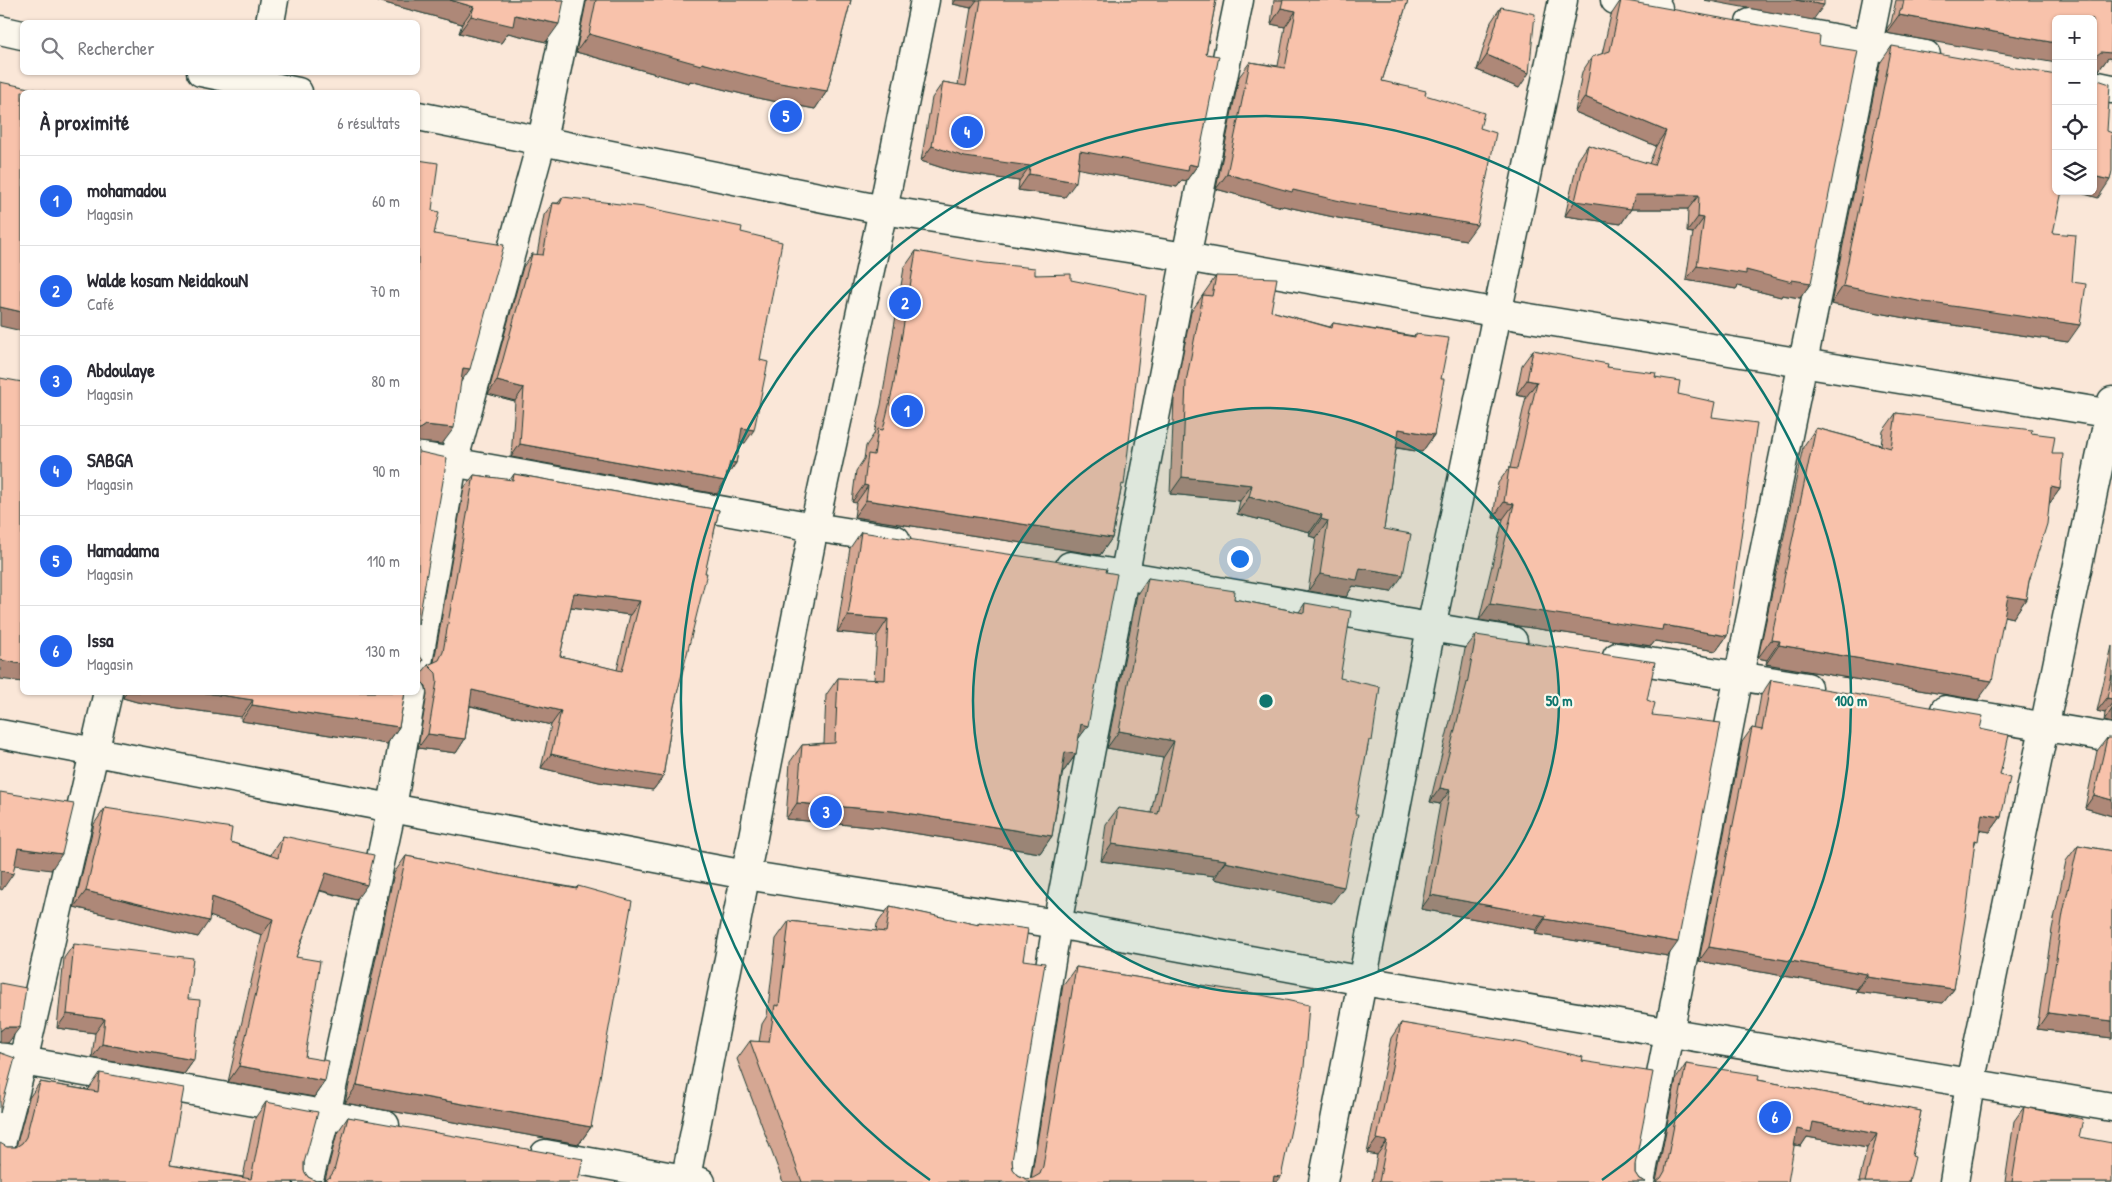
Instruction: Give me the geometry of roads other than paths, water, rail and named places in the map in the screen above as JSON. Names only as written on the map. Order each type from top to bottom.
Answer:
[{"type":"street","points":[[270,20],[274,0]]},
{"type":"street","points":[[420,652],[454,463],[542,140],[571,0]]},
{"type":"street","points":[[521,1150],[691,1181],[746,874],[814,527],[883,210],[925,0]]},
{"type":"street","points":[[1015,1182],[1057,924],[1186,257],[1238,0]]},
{"type":"street","points":[[1323,1182],[1431,628],[1499,313],[1563,0]]},
{"type":"street","points":[[1615,0],[1683,12]]},
{"type":"street","points":[[1640,1182],[1739,675],[1805,362],[1878,0]]},
{"type":"street","points":[[1722,19],[1948,59]]},
{"type":"street","points":[[0,30],[20,35]]},
{"type":"street","points":[[216,75],[289,90]]},
{"type":"street","points":[[2097,86],[2112,89]]},
{"type":"street","points":[[420,116],[883,210],[1186,257],[1499,313],[2111,410],[2043,727],[1970,1084],[1954,1182]]},
{"type":"street","points":[[420,456],[814,527],[921,543]]},
{"type":"street","points":[[1047,562],[1431,628],[1537,644]]},
{"type":"street","points":[[1595,653],[1827,690]]},
{"type":"street","points":[[0,1148],[11,1059],[94,752],[107,695]]},
{"type":"street","points":[[308,1182],[326,1114],[392,807],[411,695]]},
{"type":"street","points":[[1916,705],[2112,738]]},
{"type":"street","points":[[0,734],[746,874],[1057,924],[1363,980],[2112,1107]]},
{"type":"street","points":[[11,1059],[414,1130]]},
{"type":"place","name":"Hamadama","points":[[786,116]]},
{"type":"place","name":"SABGA","points":[[967,132]]},
{"type":"place","name":"Walde kosam NeidakouN","points":[[905,303]]},
{"type":"place","name":"mohamadou","points":[[907,411]]},
{"type":"place","name":"Abdoulaye","points":[[826,812]]},
{"type":"place","name":"Issa","points":[[1775,1117]]}]
